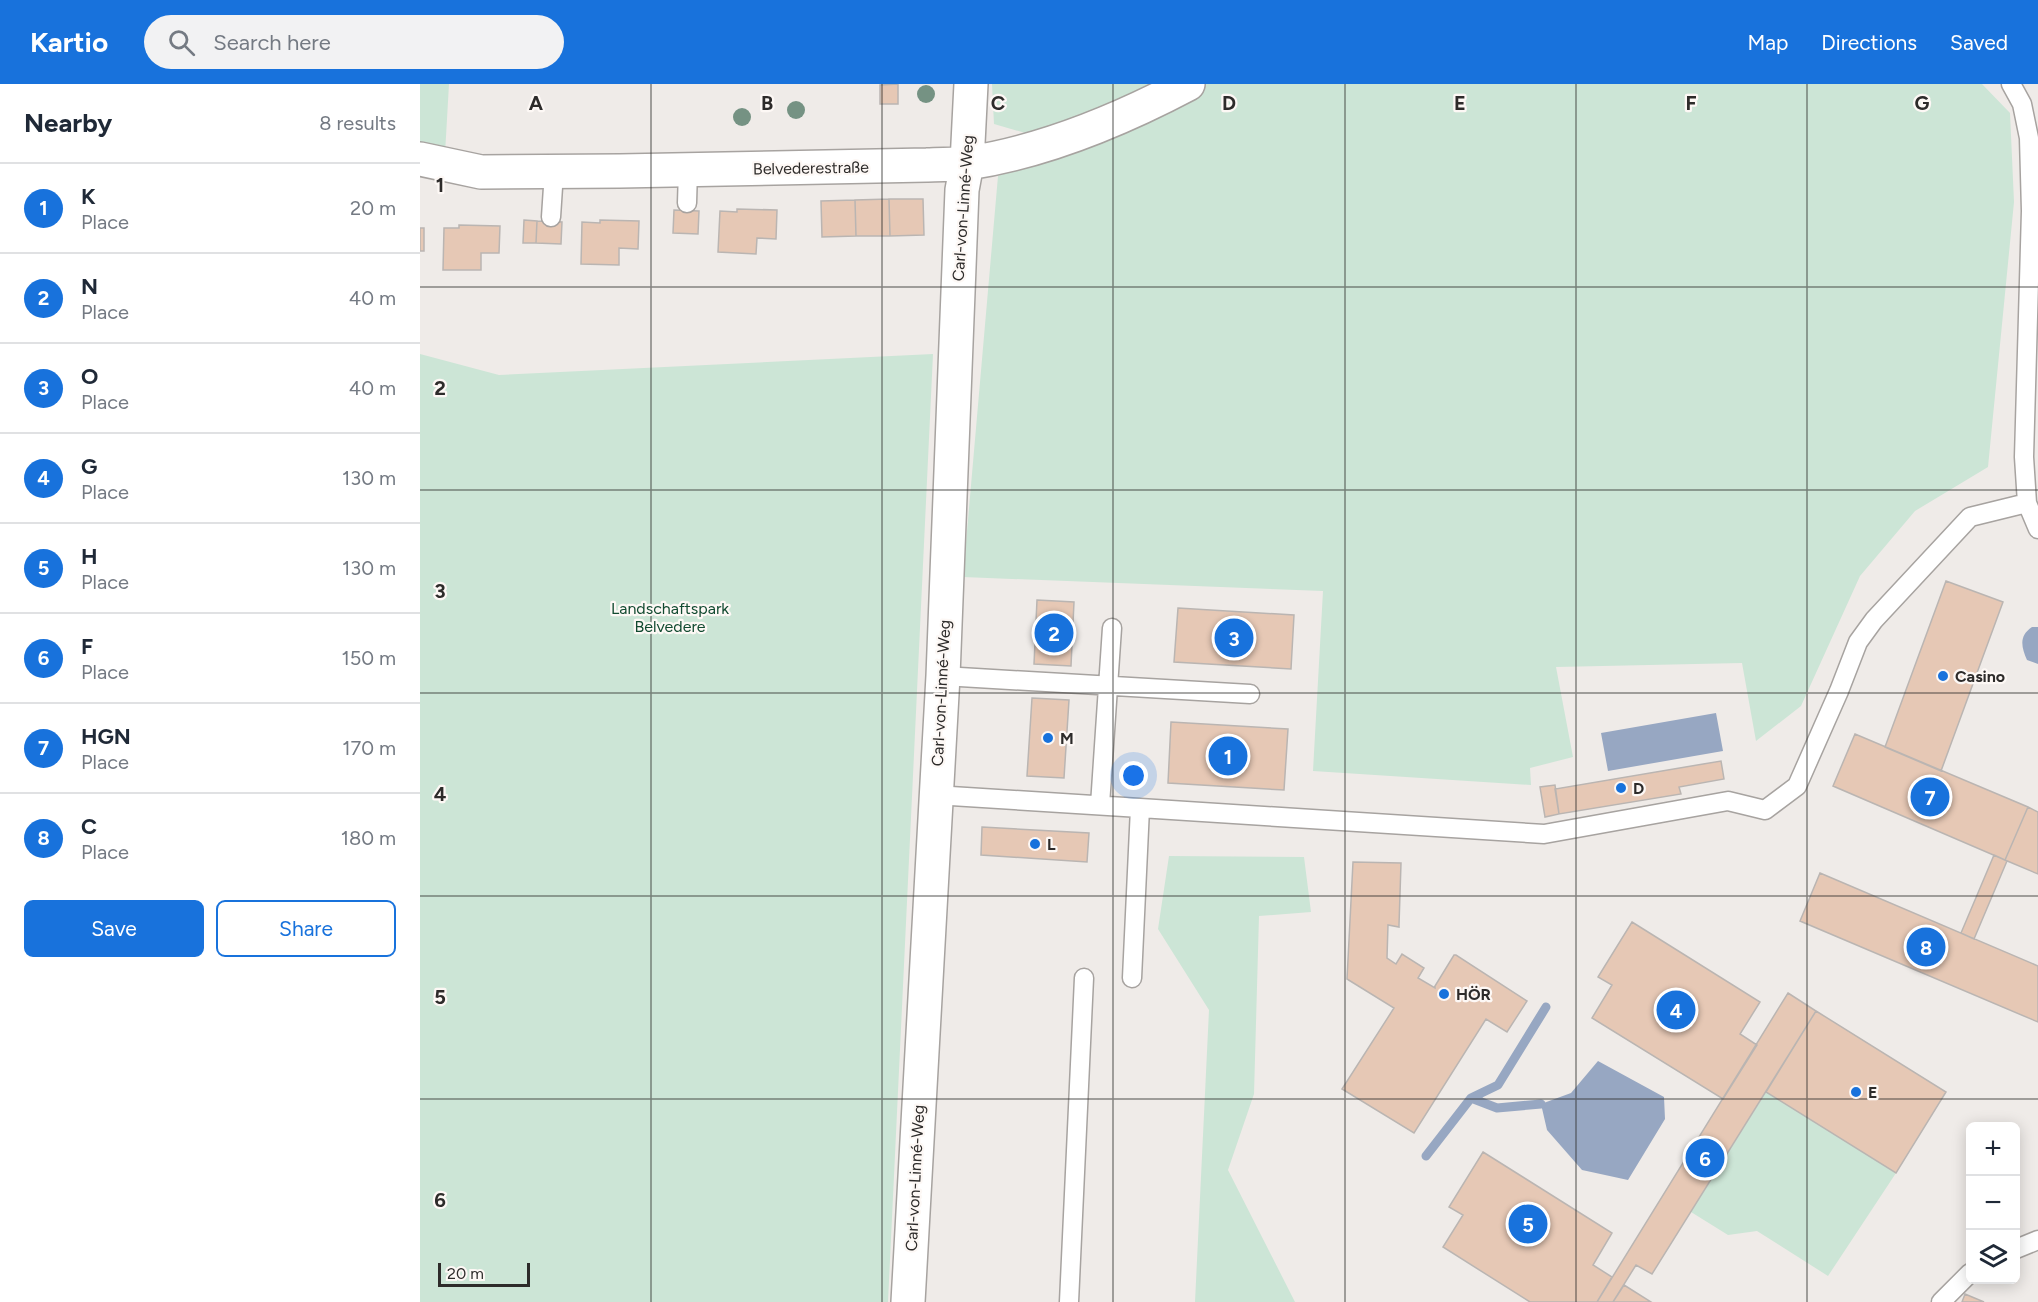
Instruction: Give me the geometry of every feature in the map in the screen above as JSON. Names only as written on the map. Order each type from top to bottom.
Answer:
[{"type":"street","name":"Carl-von-Linné-Weg","points":[[908,1302],[943,676],[962,190],[967,163],[971,84]]},
{"type":"street","name":"Belvederestraße","points":[[420,159],[481,172],[688,170],[967,163],[1015,153],[1091,130],[1188,84]]},
{"type":"lane","points":[[2011,84],[2022,104],[2029,138],[2031,211],[2024,457],[2027,503],[2038,529]]},
{"type":"lane","points":[[687,202],[688,170]]},
{"type":"lane","points":[[551,217],[554,172]]},
{"type":"lane","points":[[935,795],[1544,834],[1728,801],[1765,810],[1797,786],[1858,642],[1874,620],[1970,517],[2027,503]]},
{"type":"lane","points":[[1100,805],[1112,628]]},
{"type":"lane","points":[[943,676],[1250,694]]},
{"type":"lane","points":[[1132,978],[1140,808]]},
{"type":"lane","points":[[1069,1302],[1084,978]]},
{"type":"lane","points":[[2020,1247],[2038,1240]]},
{"type":"lane","points":[[1941,1302],[1966,1278]]},
{"type":"green space","points":[[420,84],[449,84],[445,154],[420,147]]},
{"type":"green space","points":[[992,84],[1982,84],[2010,113],[2014,202],[1988,467],[1915,511],[1860,576],[1801,706],[1756,741],[1742,663],[1556,667],[1573,757],[1530,768],[1531,785],[1313,771],[1323,591],[963,577],[998,176],[1124,128],[1032,135],[994,124]]},
{"type":"green space","name":"Landschaftspark Belvedere","points":[[420,354],[499,375],[933,354],[888,1302],[420,1302]]},
{"type":"green space","points":[[1169,856],[1304,857],[1311,912],[1259,916],[1254,1094],[1228,1170],[1295,1302],[1195,1302],[1209,1010],[1158,929]]},
{"type":"green space","points":[[1766,1092],[1896,1173],[1828,1276],[1757,1231],[1728,1235],[1691,1212]]},
{"type":"water","points":[[2032,627],[2038,627],[2038,664],[2027,660],[2023,650],[2023,638]]},
{"type":"water","points":[[1716,713],[1723,751],[1608,771],[1601,733]]},
{"type":"water","points":[[1598,1061],[1664,1097],[1665,1119],[1628,1180],[1582,1170],[1547,1130],[1541,1104],[1571,1093]]},
{"type":"building","points":[[898,84],[898,104],[880,104],[880,85]]},
{"type":"building","points":[[889,199],[923,199],[924,235],[890,236]]},
{"type":"building","points":[[889,199],[890,236],[856,236],[855,200]]},
{"type":"building","points":[[855,200],[856,236],[822,237],[821,201]]},
{"type":"building","points":[[737,209],[777,210],[776,239],[757,238],[756,254],[718,252],[720,211],[737,212]]},
{"type":"building","points":[[674,210],[699,211],[698,234],[673,233]]},
{"type":"building","points":[[524,220],[537,221],[536,243],[523,243]]},
{"type":"building","points":[[600,220],[639,221],[638,249],[619,248],[619,265],[581,264],[582,222],[600,223]]},
{"type":"building","points":[[537,221],[562,222],[561,244],[536,243]]},
{"type":"building","points":[[459,225],[500,226],[499,253],[481,253],[481,270],[443,270],[444,228],[459,228]]},
{"type":"building","points":[[420,228],[424,228],[424,251],[420,251]]},
{"type":"building","name":"Casino","points":[[1946,581],[2003,602],[1941,771],[1885,747]]},
{"type":"building","points":[[1037,600],[1074,602],[1071,666],[1034,664]]},
{"type":"building","points":[[1178,608],[1294,615],[1291,669],[1174,662]]},
{"type":"building","name":"M","points":[[1032,698],[1069,700],[1064,778],[1027,776]]},
{"type":"building","points":[[1171,722],[1288,729],[1284,790],[1168,783]]},
{"type":"building","points":[[1855,734],[2028,807],[2005,860],[1833,786]]},
{"type":"building","name":"D","points":[[1721,761],[1724,779],[1679,787],[1681,794],[1559,814],[1555,789]]},
{"type":"building","points":[[1555,785],[1559,814],[1545,817],[1540,787]]},
{"type":"building","points":[[2028,807],[2038,812],[2038,874],[2005,860]]},
{"type":"building","name":"L","points":[[982,827],[1089,833],[1087,862],[981,855]]},
{"type":"building","points":[[1994,855],[2007,861],[1974,939],[1961,933]]},
{"type":"building","name":"HÖR","points":[[1353,862],[1401,863],[1399,927],[1388,925],[1387,958],[1396,964],[1402,954],[1424,968],[1418,978],[1435,988],[1456,955],[1527,1001],[1507,1032],[1486,1019],[1414,1133],[1342,1089],[1394,1008],[1347,979]]},
{"type":"building","points":[[1820,873],[2038,966],[2038,1022],[1800,921]]},
{"type":"building","points":[[1632,922],[1760,1002],[1740,1034],[1757,1045],[1723,1099],[1592,1018],[1612,985],[1598,977]]},
{"type":"building","points":[[1788,993],[1816,1011],[1652,1274],[1636,1265],[1613,1302],[1597,1302]]},
{"type":"building","name":"E","points":[[1816,1011],[1946,1092],[1896,1173],[1766,1092]]},
{"type":"building","points":[[1483,1152],[1612,1233],[1593,1265],[1612,1277],[1597,1302],[1530,1302],[1443,1247],[1463,1215],[1449,1207]]},
{"type":"building","points":[[1624,1285],[1651,1302],[1613,1302]]},
{"type":"building","points":[[1965,1294],[1984,1302],[1962,1302]]},
{"type":"waterway","points":[[1471,1098],[1498,1085],[1546,1007]]},
{"type":"waterway","points":[[1426,1156],[1471,1098],[1497,1108],[1541,1104]]},
{"type":"place","name":"N","points":[[1054,633]]},
{"type":"place","name":"O","points":[[1234,638]]},
{"type":"place","name":"Casino","points":[[1943,676]]},
{"type":"place","name":"M","points":[[1048,738]]},
{"type":"place","name":"K","points":[[1228,756]]},
{"type":"place","name":"D","points":[[1621,788]]},
{"type":"place","name":"HGN","points":[[1930,797]]},
{"type":"place","name":"L","points":[[1035,844]]},
{"type":"place","name":"C","points":[[1926,947]]},
{"type":"place","name":"HÖR","points":[[1444,994]]},
{"type":"place","name":"G","points":[[1676,1010]]},
{"type":"place","name":"E","points":[[1856,1092]]},
{"type":"place","name":"F","points":[[1705,1158]]},
{"type":"place","name":"H","points":[[1528,1224]]}]
